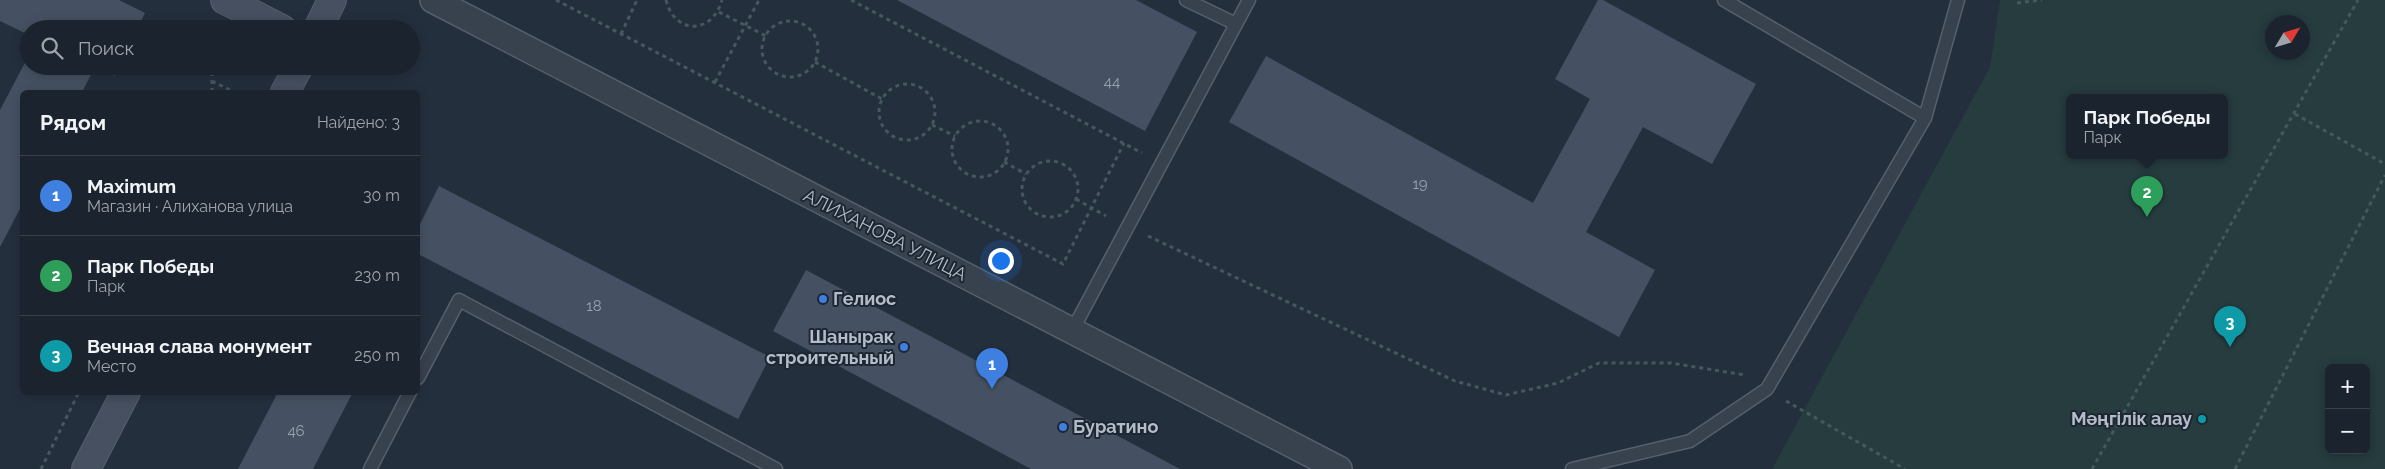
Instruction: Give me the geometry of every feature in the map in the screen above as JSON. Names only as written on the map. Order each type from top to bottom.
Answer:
[{"type":"main road","points":[[225,0],[264,20]]},
{"type":"main road","points":[[322,20],[332,0]]},
{"type":"main road","points":[[286,90],[294,75]]},
{"type":"main road","points":[[86,469],[124,395]]},
{"type":"street","name":"АЛИХАНОВА УЛИЦА","points":[[432,0],[1339,469]]},
{"type":"lane","points":[[1186,0],[1236,24]]},
{"type":"lane","points":[[1072,331],[1129,228],[1249,0]]},
{"type":"lane","points":[[1724,0],[1926,118]]},
{"type":"lane","points":[[1572,469],[1690,441],[1767,389],[1926,118],[1958,0]]},
{"type":"lane","points":[[420,374],[458,300],[776,469]]},
{"type":"lane","points":[[370,469],[408,395]]},
{"type":"path","points":[[556,0],[1063,264],[1124,143]]},
{"type":"path","points":[[621,34],[638,0]]},
{"type":"path","points":[[666,0],[669,12],[679,22],[693,26],[708,23],[719,12],[722,0]]},
{"type":"path","points":[[714,82],[759,0]]},
{"type":"path","points":[[851,0],[1161,164]]},
{"type":"path","points":[[2017,3],[2042,0]]},
{"type":"path","points":[[2092,469],[2358,0]]},
{"type":"path","points":[[719,12],[766,36]]},
{"type":"path","points":[[791,21],[805,25],[815,36],[819,51],[815,62],[803,75],[788,78],[773,72],[764,61],[762,47],[766,36],[777,24],[791,21]]},
{"type":"path","points":[[815,62],[882,99]]},
{"type":"path","points":[[212,75],[212,90]]},
{"type":"path","points":[[212,81],[230,90]]},
{"type":"path","points":[[908,83],[922,88],[932,98],[936,114],[932,125],[920,138],[905,140],[890,135],[881,124],[879,110],[882,99],[894,86],[908,83]]},
{"type":"path","points":[[2295,114],[2385,164]]},
{"type":"path","points":[[980,121],[994,125],[1005,136],[1008,151],[1004,162],[992,175],[977,178],[963,172],[954,161],[951,147],[955,136],[967,124],[980,121]]},
{"type":"path","points":[[932,125],[955,136]]},
{"type":"path","points":[[1051,160],[1065,164],[1076,175],[1079,190],[1076,200],[1062,214],[1047,217],[1033,212],[1024,200],[1022,186],[1026,174],[1037,164],[1051,160]]},
{"type":"path","points":[[1004,162],[1026,174]]},
{"type":"path","points":[[2235,469],[2385,175]]},
{"type":"path","points":[[1076,200],[1129,228],[1455,381],[1506,395],[1558,383],[1599,363],[1671,363],[1742,374],[1905,469]]},
{"type":"path","points":[[41,469],[78,395]]},
{"type":"green space","points":[[2000,0],[2385,0],[2385,469],[1772,469],[1990,67]]},
{"type":"building","points":[[0,0],[119,0],[145,13],[142,20],[20,20],[20,31],[0,21]]},
{"type":"building","points":[[897,0],[1136,0],[1197,32],[1145,131]]},
{"type":"building","points":[[1598,0],[1603,0],[1756,84],[1712,164],[1643,127],[1586,232],[1655,270],[1619,337],[1229,122],[1266,56],[1533,203],[1590,99],[1555,79]]},
{"type":"building","points":[[20,72],[20,75],[91,75],[83,90],[20,90],[20,209],[0,247],[0,110]]},
{"type":"building","points":[[439,186],[770,357],[738,419],[420,255],[420,224]]},
{"type":"building","points":[[806,270],[1180,469],[1031,469],[773,331]]},
{"type":"building","points":[[276,395],[351,395],[313,469],[238,469]]},
{"type":"place","name":"Парк Победы","points":[[2147,217]]},
{"type":"place","name":"Гелиос","points":[[823,299]]},
{"type":"place","name":"Шанырак строительный","points":[[904,347]]},
{"type":"place","name":"Вечная слава монумент","points":[[2230,347]]},
{"type":"place","name":"Maximum","points":[[992,389]]},
{"type":"place","name":"Мәңгілік алау","points":[[2202,419]]},
{"type":"place","name":"Буратино","points":[[1063,427]]}]
